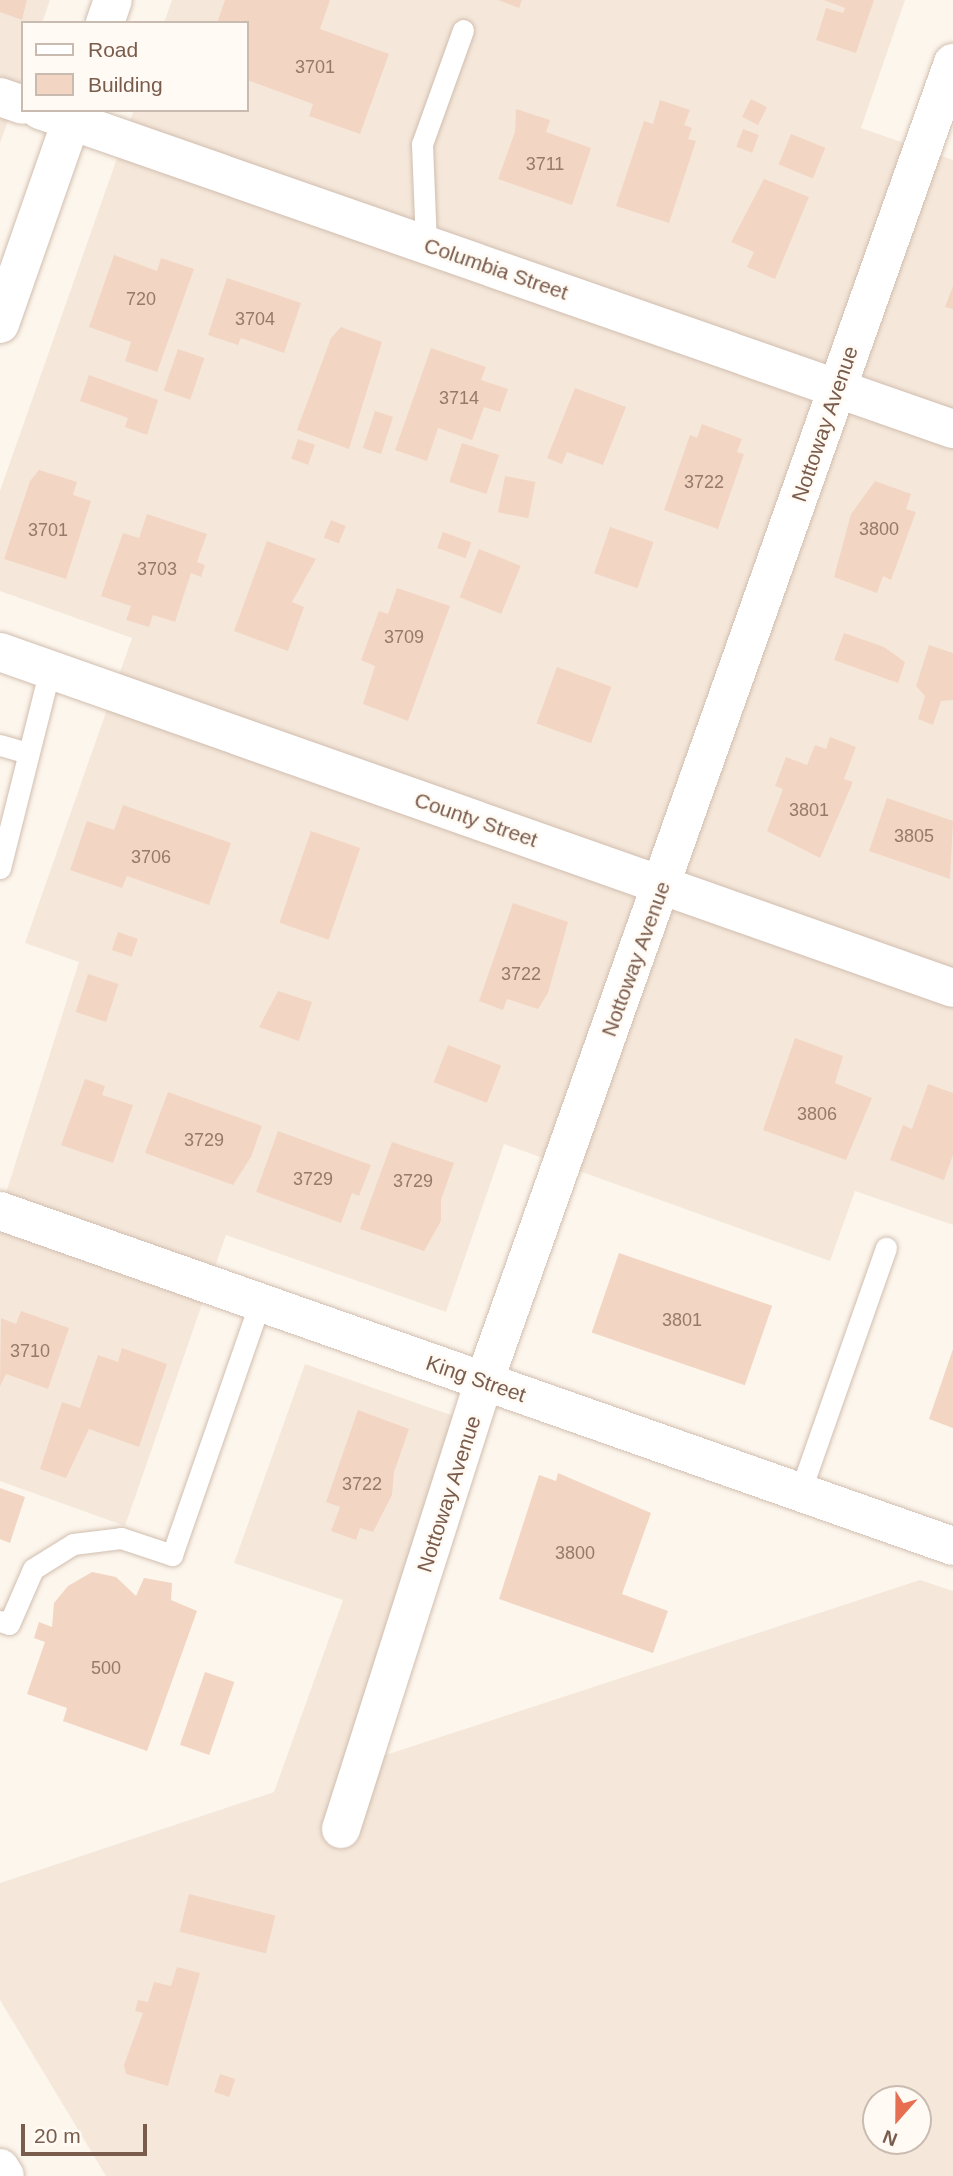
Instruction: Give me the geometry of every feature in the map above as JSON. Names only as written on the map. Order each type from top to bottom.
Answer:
[{"type":"street","points":[[107,21],[113,0]]},
{"type":"street","name":"Nottoway Avenue","points":[[341,1829],[484,1382],[948,78]]},
{"type":"street","points":[[0,97],[21,103]]},
{"type":"street","points":[[0,324],[62,114]]},
{"type":"street","name":"Columbia Street","points":[[62,114],[953,429]]},
{"type":"street","name":"County Street","points":[[0,652],[953,988]]},
{"type":"street","name":"King Street","points":[[0,1211],[953,1546]]},
{"type":"street","points":[[0,2168],[5,2176]]},
{"type":"lane","points":[[426,244],[422,144],[463,30]]},
{"type":"lane","points":[[0,868],[50,669]]},
{"type":"lane","points":[[0,745],[29,753]]},
{"type":"lane","points":[[800,1492],[886,1248]]},
{"type":"lane","points":[[0,1621],[9,1624],[33,1569],[73,1544],[121,1538],[172,1555],[260,1303]]},
{"type":"shaded area","points":[[0,0],[50,0],[43,21],[21,21],[21,85],[0,143]]},
{"type":"shaded area","points":[[172,0],[905,0],[861,128],[953,160],[953,1225],[855,1191],[830,1261],[504,1144],[446,1312],[226,1235],[125,1526],[0,1481],[0,1212],[79,962],[25,943],[132,638],[0,591],[0,491],[133,112],[248,112],[248,21],[165,21]]},
{"type":"shaded area","points":[[305,1364],[468,1421],[346,1768],[920,1580],[953,1591],[953,2176],[106,2176],[0,2000],[0,1883],[274,1792],[343,1600],[234,1563]]},
{"type":"building","points":[[0,0],[27,0],[22,20],[0,12]]},
{"type":"building","points":[[225,0],[330,0],[320,29],[389,54],[360,134],[309,116],[313,104],[248,80],[248,21],[218,21]]},
{"type":"building","points":[[498,0],[522,0],[519,8]]},
{"type":"building","points":[[824,0],[874,0],[856,53],[816,40],[826,8],[843,13],[845,8]]},
{"type":"building","points":[[751,99],[767,107],[758,125],[742,117]]},
{"type":"building","points":[[660,100],[690,110],[684,125],[692,128],[688,139],[696,141],[669,223],[616,206],[644,121],[653,124]]},
{"type":"building","points":[[516,109],[550,120],[546,132],[591,148],[572,205],[498,179],[515,132]]},
{"type":"building","points":[[743,129],[759,135],[752,153],[736,147]]},
{"type":"building","points":[[791,134],[825,148],[813,178],[779,165]]},
{"type":"building","points":[[764,179],[809,197],[775,279],[747,267],[754,252],[731,242]]},
{"type":"building","points":[[114,255],[157,271],[161,258],[194,269],[157,372],[125,361],[131,342],[89,327]]},
{"type":"building","points":[[227,278],[301,303],[284,353],[241,338],[238,345],[208,335]]},
{"type":"building","points":[[953,286],[953,309],[945,307]]},
{"type":"building","points":[[341,327],[382,342],[349,449],[297,430],[331,338]]},
{"type":"building","points":[[431,348],[486,367],[481,380],[508,389],[500,412],[484,407],[472,440],[438,428],[427,461],[395,450]]},
{"type":"building","points":[[178,349],[204,358],[190,400],[164,391]]},
{"type":"building","points":[[89,375],[158,400],[147,435],[125,427],[128,418],[80,401]]},
{"type":"building","points":[[575,388],[626,407],[603,465],[567,452],[562,464],[547,458]]},
{"type":"building","points":[[375,411],[393,417],[381,454],[363,448]]},
{"type":"building","points":[[702,424],[742,439],[737,452],[744,454],[718,529],[664,510],[690,435],[697,438]]},
{"type":"building","points":[[298,439],[315,445],[308,465],[291,459]]},
{"type":"building","points":[[462,443],[499,455],[486,494],[449,482]]},
{"type":"building","points":[[39,470],[77,482],[73,495],[91,501],[66,579],[4,559],[30,481]]},
{"type":"building","points":[[505,476],[535,482],[528,518],[498,512]]},
{"type":"building","points":[[875,481],[911,494],[906,509],[916,512],[891,580],[883,576],[877,593],[834,577],[851,514]]},
{"type":"building","points":[[147,514],[207,534],[197,562],[205,565],[201,577],[191,573],[175,622],[153,615],[149,627],[126,620],[131,606],[101,596],[123,533],[139,538]]},
{"type":"building","points":[[331,520],[346,526],[339,544],[324,538]]},
{"type":"building","points":[[610,527],[653,542],[638,588],[594,573]]},
{"type":"building","points":[[443,532],[471,542],[465,558],[437,548]]},
{"type":"building","points":[[267,541],[316,559],[292,602],[304,607],[288,651],[234,631]]},
{"type":"building","points":[[479,549],[521,566],[501,614],[460,597]]},
{"type":"building","points":[[397,588],[450,606],[408,721],[363,704],[375,666],[361,660],[379,611],[388,614]]},
{"type":"building","points":[[844,633],[884,647],[905,662],[898,683],[834,660]]},
{"type":"building","points":[[929,645],[953,653],[953,700],[941,701],[933,725],[918,719],[925,696],[916,686]]},
{"type":"building","points":[[557,667],[612,687],[591,743],[536,723]]},
{"type":"building","points":[[830,737],[856,747],[844,779],[853,782],[820,858],[767,831],[783,789],[775,786],[786,757],[807,765],[815,745],[826,749]]},
{"type":"building","points":[[887,798],[953,821],[950,879],[869,851]]},
{"type":"building","points":[[123,805],[231,843],[209,905],[127,876],[122,888],[70,870],[87,821],[114,830]]},
{"type":"building","points":[[311,831],[360,848],[329,940],[279,923]]},
{"type":"building","points":[[513,903],[568,922],[548,993],[538,1009],[507,999],[503,1010],[479,1001]]},
{"type":"building","points":[[118,932],[138,939],[132,957],[112,950]]},
{"type":"building","points":[[88,974],[118,984],[106,1022],[76,1012]]},
{"type":"building","points":[[278,991],[312,1002],[299,1041],[259,1027]]},
{"type":"building","points":[[795,1038],[843,1056],[835,1083],[872,1098],[846,1160],[763,1130]]},
{"type":"building","points":[[448,1045],[501,1065],[487,1103],[434,1082]]},
{"type":"building","points":[[85,1079],[105,1086],[102,1095],[133,1105],[113,1163],[61,1145]]},
{"type":"building","points":[[928,1084],[953,1093],[953,1155],[944,1180],[890,1160],[903,1125],[912,1129]]},
{"type":"building","points":[[168,1092],[262,1126],[251,1157],[233,1185],[145,1153]]},
{"type":"building","points":[[278,1131],[371,1165],[359,1196],[352,1193],[341,1223],[256,1192]]},
{"type":"building","points":[[392,1142],[454,1163],[441,1200],[441,1221],[424,1251],[360,1229]]},
{"type":"building","points":[[619,1253],[772,1306],[745,1385],[592,1332]]},
{"type":"building","points":[[21,1311],[69,1328],[48,1389],[6,1374],[0,1386],[1,1318],[16,1324]]},
{"type":"building","points":[[122,1348],[167,1364],[139,1447],[89,1429],[66,1478],[40,1469],[62,1402],[80,1408],[98,1355],[118,1362]]},
{"type":"building","points":[[953,1349],[953,1428],[929,1419]]},
{"type":"building","points":[[358,1410],[409,1429],[394,1472],[392,1495],[373,1532],[360,1528],[356,1540],[331,1531],[340,1507],[326,1502]]},
{"type":"building","points":[[558,1473],[651,1513],[622,1594],[668,1611],[653,1653],[499,1599],[539,1475],[556,1481]]},
{"type":"building","points":[[0,1488],[25,1497],[10,1543],[0,1539]]},
{"type":"building","points":[[92,1572],[116,1577],[136,1596],[144,1578],[172,1583],[171,1600],[197,1611],[147,1751],[63,1721],[67,1708],[27,1694],[45,1642],[34,1638],[39,1622],[52,1627],[54,1603],[68,1586]]},
{"type":"building","points":[[205,1672],[234,1682],[209,1755],[180,1745]]},
{"type":"building","points":[[189,1894],[275,1916],[266,1953],[180,1932]]},
{"type":"building","points":[[177,1967],[200,1973],[168,2086],[126,2074],[124,2065],[143,2013],[135,2011],[138,2000],[148,2002],[154,1982],[171,1986]]},
{"type":"building","points":[[220,2074],[235,2079],[229,2097],[214,2092]]}]
